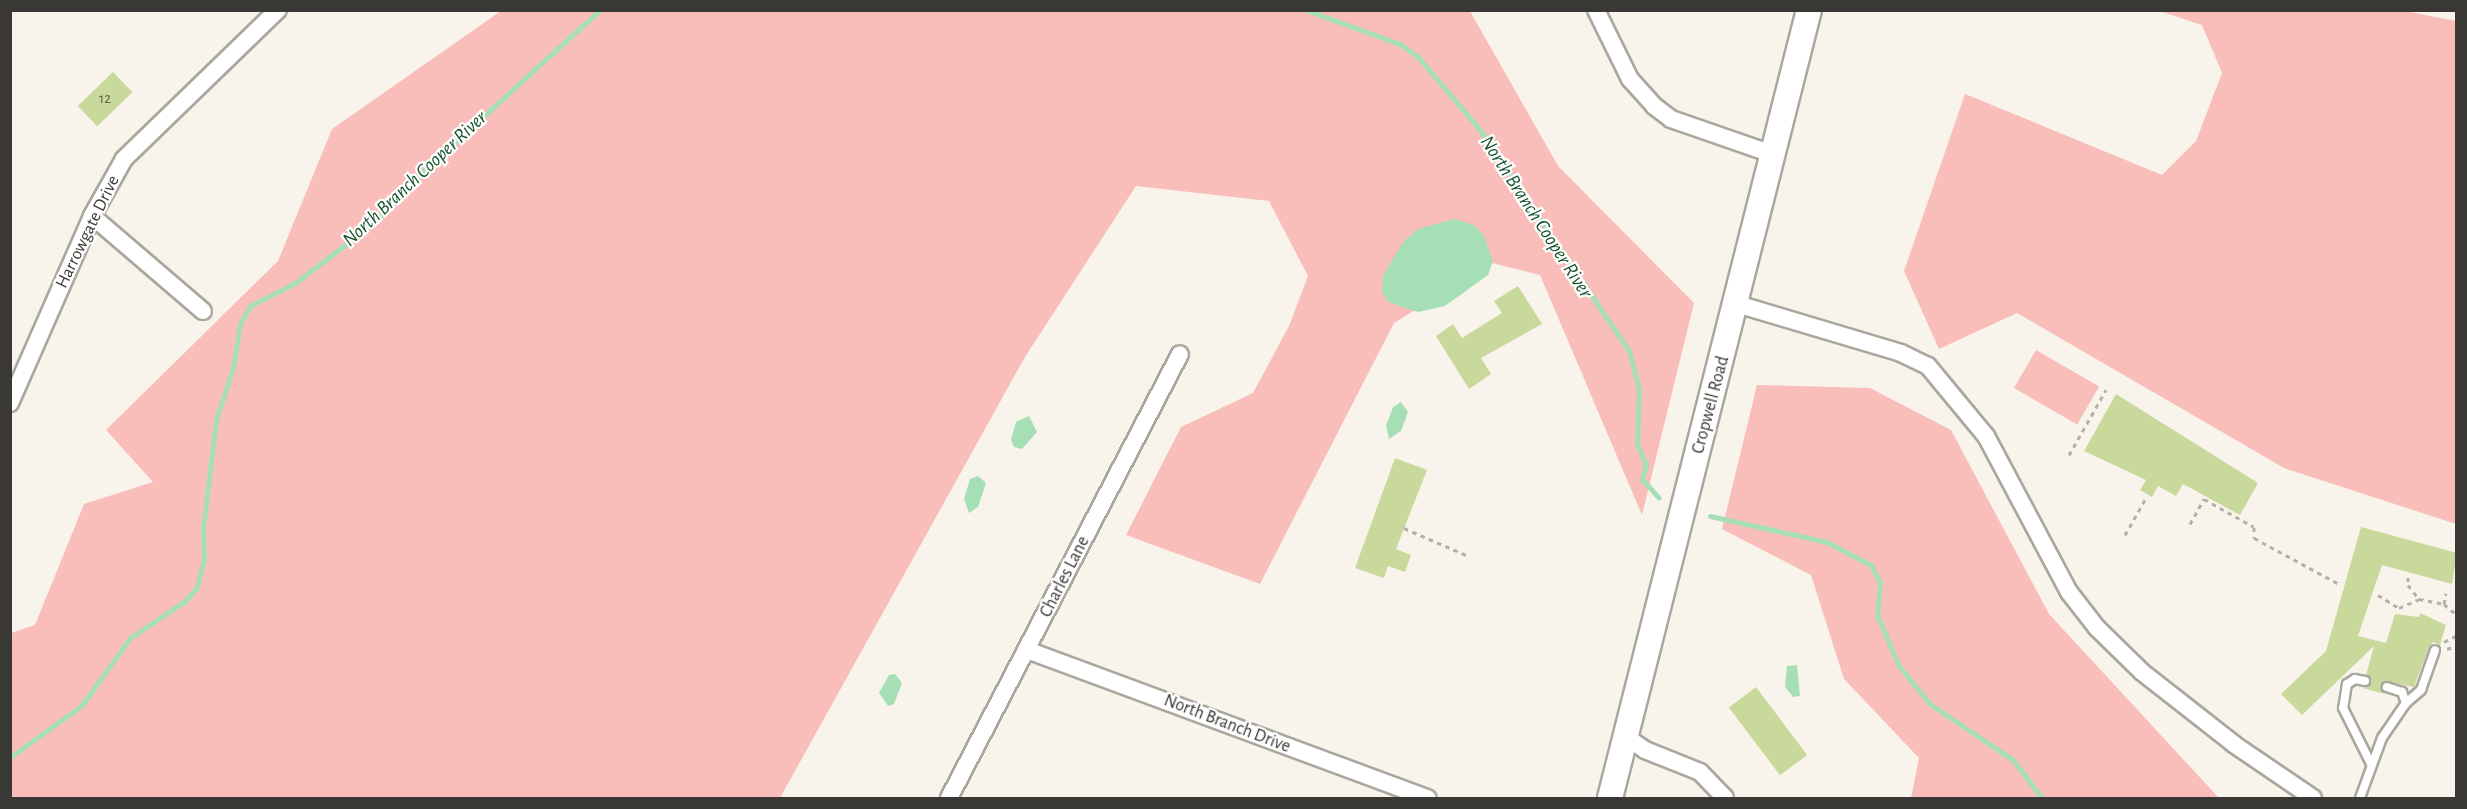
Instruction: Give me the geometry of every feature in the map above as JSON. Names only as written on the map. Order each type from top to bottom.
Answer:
[{"type":"street","name":"Harrowgate Drive","points":[[10,403],[92,216],[124,159],[278,10]]},
{"type":"street","points":[[1596,10],[1630,79],[1654,106],[1671,119],[1772,154]]},
{"type":"street","name":"Cropwell Road","points":[[1610,798],[1737,304],[1809,10]]},
{"type":"street","points":[[92,216],[203,311]]},
{"type":"street","points":[[1737,304],[1901,353],[1929,366],[1986,435],[2069,592],[2097,628],[2142,672],[2235,746],[2313,798]]},
{"type":"street","name":"Charles Lane","points":[[949,798],[1180,354]]},
{"type":"street","name":"North Branch Drive","points":[[1027,650],[1384,792],[1427,798]]},
{"type":"street","points":[[1626,737],[1645,750],[1700,772],[1725,798]]},
{"type":"lane","points":[[2360,798],[2371,764],[2406,703],[2421,690],[2435,650]]},
{"type":"lane","points":[[2365,681],[2355,678],[2347,684],[2343,708],[2371,764]]},
{"type":"lane","points":[[2387,687],[2402,692],[2406,703]]},
{"type":"path","points":[[2069,454],[2106,390]]},
{"type":"path","points":[[2125,535],[2146,498]]},
{"type":"path","points":[[2190,524],[2204,499],[2254,527],[2254,538],[2341,585]]},
{"type":"path","points":[[1404,528],[1466,555]]},
{"type":"path","points":[[2408,577],[2408,585],[2419,598],[2444,604],[2457,614]]},
{"type":"path","points":[[2444,604],[2446,593]]},
{"type":"path","points":[[2378,595],[2398,608],[2419,598]]},
{"type":"shaded area","points":[[501,11],[1470,11],[1558,166],[1694,303],[1642,515],[1540,275],[1492,263],[1394,323],[1260,584],[1126,535],[1181,427],[1253,393],[1289,326],[1308,276],[1269,201],[1136,186],[1025,357],[780,798],[11,798],[11,633],[35,625],[84,504],[153,482],[106,430],[278,261],[332,129]]},
{"type":"shaded area","points":[[2160,11],[2405,11],[2456,21],[2456,524],[2284,468],[2017,313],[1939,349],[1904,271],[1965,94],[2162,175],[2196,141],[2222,73],[2202,25]]},
{"type":"shaded area","points":[[1454,219],[1474,225],[1484,236],[1493,261],[1488,275],[1445,306],[1418,312],[1388,302],[1382,292],[1383,276],[1403,242],[1418,229]]},
{"type":"shaded area","points":[[2036,350],[2099,386],[2077,425],[2014,388]]},
{"type":"shaded area","points":[[1757,385],[1870,388],[1951,430],[2049,614],[2219,798],[1911,798],[1919,758],[1844,679],[1811,575],[1722,529]]},
{"type":"shaded area","points":[[1401,402],[1408,412],[1401,431],[1389,439],[1386,426],[1393,407]]},
{"type":"shaded area","points":[[1029,416],[1037,432],[1022,449],[1014,447],[1011,440],[1016,422]]},
{"type":"shaded area","points":[[978,476],[986,483],[978,507],[969,513],[964,499],[970,479]]},
{"type":"shaded area","points":[[1797,665],[1800,696],[1793,697],[1785,687],[1787,666]]},
{"type":"shaded area","points":[[895,674],[902,683],[894,704],[888,706],[879,693],[889,675]]},
{"type":"building","points":[[113,72],[132,92],[97,126],[78,106]]},
{"type":"building","points":[[1518,286],[1542,324],[1481,358],[1491,374],[1469,389],[1436,336],[1453,324],[1462,338],[1502,313],[1494,301]]},
{"type":"building","points":[[2116,394],[2258,483],[2240,515],[2183,484],[2176,496],[2158,486],[2152,497],[2140,490],[2146,480],[2084,451]]},
{"type":"building","points":[[1395,458],[1427,470],[1396,549],[1411,555],[1405,572],[1388,566],[1384,578],[1355,568]]},
{"type":"building","points":[[2361,527],[2457,553],[2452,584],[2382,565],[2358,636],[2386,643],[2395,614],[2419,617],[2420,613],[2446,625],[2440,645],[2433,642],[2429,647],[2414,687],[2385,681],[2381,688],[2385,694],[2363,688],[2371,683],[2366,675],[2374,646],[2302,715],[2281,694],[2326,651]]},
{"type":"building","points":[[1756,687],[1807,755],[1780,775],[1729,707]]},
{"type":"waterway","name":"North Branch Cooper River","points":[[10,757],[81,706],[130,638],[185,601],[197,587],[204,559],[203,528],[216,420],[233,368],[240,324],[250,306],[295,283],[376,221],[419,175],[600,10]]},
{"type":"waterway","name":"North Branch Cooper River","points":[[1306,10],[1400,44],[1419,58],[1480,130],[1629,351],[1639,390],[1637,444],[1646,465],[1642,479],[1659,498]]},
{"type":"waterway","name":"North Branch Cooper River","points":[[1710,516],[1827,542],[1871,565],[1880,583],[1877,615],[1899,666],[1930,704],[2013,760],[2042,798]]}]
